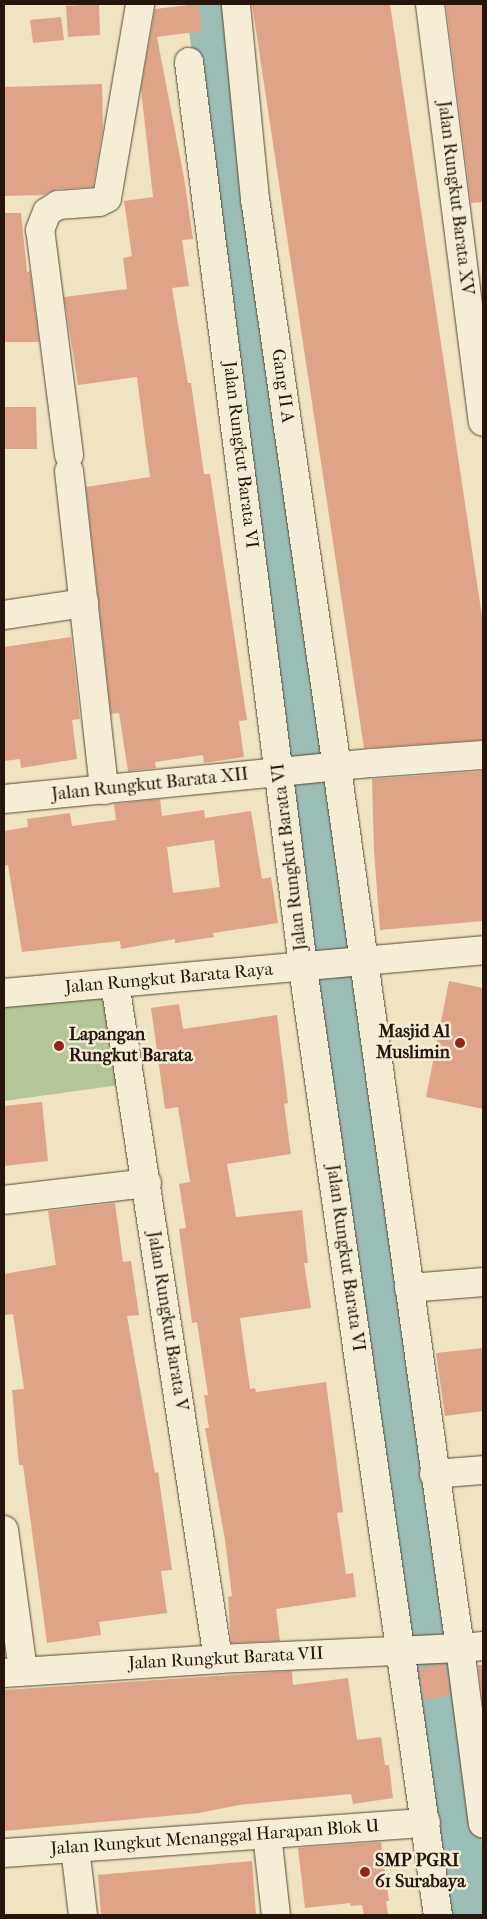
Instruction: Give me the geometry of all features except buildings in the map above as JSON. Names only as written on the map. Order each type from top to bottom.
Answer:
[{"type":"street","points":[[104,790],[69,463],[40,230],[47,212],[58,204],[99,202],[107,198],[140,4]]},
{"type":"street","name":"Gang II A","points":[[236,4],[255,199],[332,768]]},
{"type":"street","name":"Jalan Rungkut Barata XV","points":[[430,4],[473,266],[483,422]]},
{"type":"street","name":"Jalan Rungkut Barata VI","points":[[189,62],[285,772],[309,967],[410,1650],[426,1823],[438,1915]]},
{"type":"street","points":[[4,615],[84,603]]},
{"type":"street","name":"Jalan Rungkut Barata XII","points":[[4,799],[483,755]]},
{"type":"street","points":[[332,768],[359,962],[409,1288],[434,1474],[464,1647],[483,1824]]},
{"type":"street","name":"Jalan Rungkut Barata Raya","points":[[4,993],[483,950]]},
{"type":"street","name":"Jalan Rungkut Barata V","points":[[115,983],[147,1183],[218,1659]]},
{"type":"street","points":[[4,1200],[147,1183]]},
{"type":"street","points":[[409,1288],[483,1282]]},
{"type":"street","points":[[434,1474],[483,1470]]},
{"type":"street","points":[[4,1530],[14,1672]]},
{"type":"street","name":"Jalan Rungkut Barata VII","points":[[14,1672],[218,1659],[464,1647]]},
{"type":"street","name":"Jalan Rungkut Menanggal Harapan Blok U","points":[[4,1853],[426,1823]]},
{"type":"street","points":[[267,1834],[276,1915]]},
{"type":"street","points":[[75,1848],[83,1915]]},
{"type":"green space","name":"Lapangan Rungkut Barata","points":[[106,993],[119,1085],[4,1101],[4,1007]]},
{"type":"waterway","points":[[213,4],[289,619],[345,1002],[464,1915]]},
{"type":"place","name":"Masjid Al Muslimin","points":[[460,1043]]},
{"type":"place","name":"Lapangan Rungkut Barata","points":[[59,1046]]},
{"type":"place","name":"SMP PGRI 61 Surabaya","points":[[365,1872]]}]
